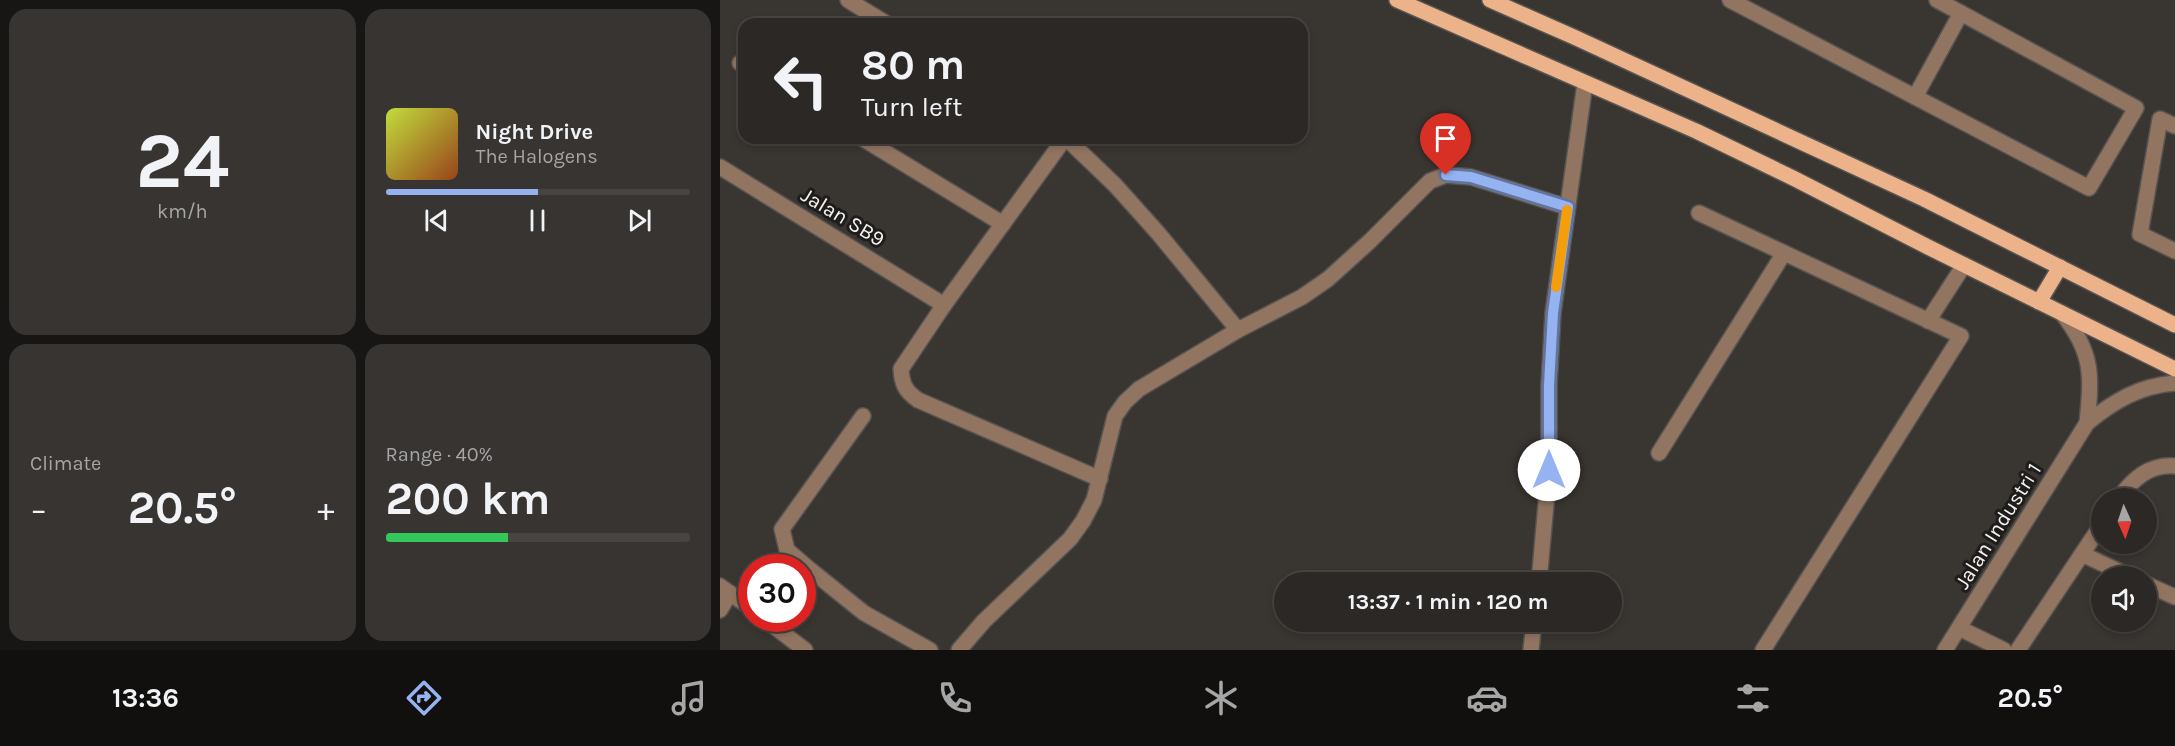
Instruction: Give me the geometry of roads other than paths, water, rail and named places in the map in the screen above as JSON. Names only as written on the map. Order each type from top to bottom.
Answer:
[{"type":"main road","points":[[1397,0],[1585,82],[1782,172],[2175,369]]},
{"type":"main road","points":[[1490,0],[1924,199],[2175,326]]},
{"type":"main road","points":[[1503,0],[1574,37]]},
{"type":"main road","points":[[2039,302],[2060,267]]},
{"type":"street","points":[[848,0],[877,18]]},
{"type":"street","points":[[1730,0],[2089,188],[2136,108],[1937,0]]},
{"type":"street","points":[[1914,97],[1961,13]]},
{"type":"street","points":[[1540,572],[1549,470],[1549,385],[1553,313],[1585,82]]},
{"type":"street","points":[[2175,126],[2160,119],[2140,234],[2175,251]]},
{"type":"street","points":[[872,144],[1003,224]]},
{"type":"street","points":[[1062,144],[944,305],[901,369],[904,387],[918,400],[1100,478]]},
{"type":"street","points":[[1072,144],[1158,233],[1238,330]]},
{"type":"street","name":"Jalan SB9","points":[[720,167],[944,305]]},
{"type":"street","points":[[959,650],[984,621],[1070,539],[1083,521],[1094,500],[1115,416],[1125,402],[1139,389],[1238,330],[1302,297],[1328,279],[1430,181],[1446,175],[1471,177],[1568,207]]},
{"type":"street","points":[[1699,213],[1961,336],[1763,650]]},
{"type":"street","points":[[1659,453],[1784,253]]},
{"type":"street","points":[[1928,321],[1964,265]]},
{"type":"street","name":"Jalan Industri 1","points":[[2062,313],[2084,346],[2090,365],[2086,423]]},
{"type":"street","name":"Jalan Industri 1","points":[[1945,650],[2086,423],[2125,395],[2146,387],[2175,383]]},
{"type":"street","points":[[863,416],[783,529],[787,550],[864,613],[930,650]]},
{"type":"street","points":[[2127,488],[2134,479],[2152,468],[2175,466]]},
{"type":"street","points":[[2018,650],[2091,540]]},
{"type":"street","points":[[2082,554],[2108,566]]},
{"type":"street","points":[[720,610],[725,589],[738,599]]},
{"type":"street","points":[[2157,589],[2175,597]]},
{"type":"street","points":[[1959,628],[2004,650]]},
{"type":"street","points":[[781,632],[805,650]]},
{"type":"street","points":[[1531,650],[1533,632]]}]
